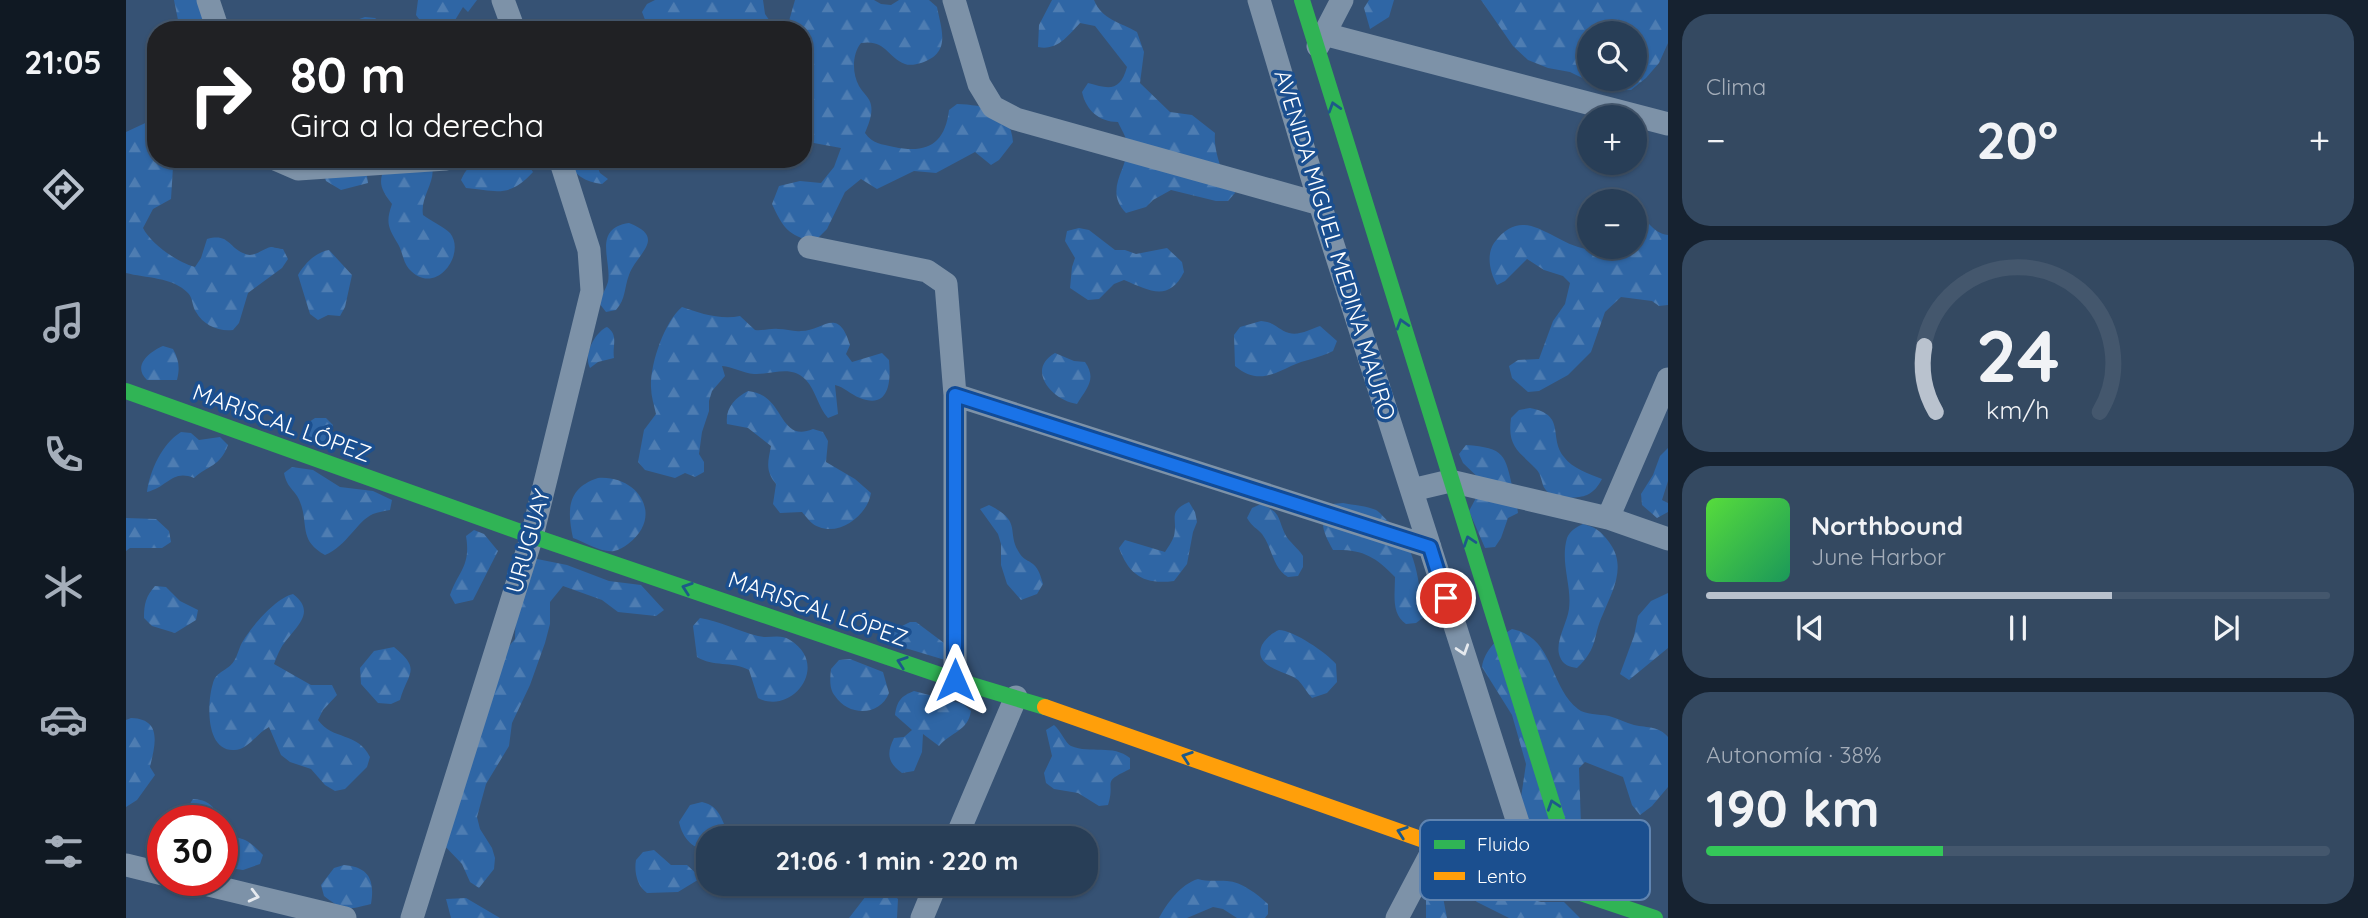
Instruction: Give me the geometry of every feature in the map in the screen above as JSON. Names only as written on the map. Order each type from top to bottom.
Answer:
[{"type":"street","points":[[208,0],[215,21]]},
{"type":"street","points":[[503,0],[511,21]]},
{"type":"street","points":[[954,0],[979,84],[993,107],[1016,119],[1320,204]]},
{"type":"street","name":"AVENIDA MIGUEL MEDINA MAURO","points":[[1259,0],[1320,204],[1517,820]]},
{"type":"street","name":"AVENIDA MIGUEL MEDINA MAURO","points":[[1302,0],[1320,42],[1450,481],[1557,820]]},
{"type":"street","points":[[1342,0],[1320,42],[1668,124]]},
{"type":"street","name":"URUGUAY","points":[[412,918],[532,536],[592,291],[589,250],[563,168]]},
{"type":"street","points":[[809,247],[927,271],[946,284],[955,395],[955,680]]},
{"type":"street","points":[[1608,518],[1668,379]]},
{"type":"street","name":"MARISCAL LÓPEZ","points":[[126,391],[532,536],[955,680],[1016,697],[1420,838]]},
{"type":"street","points":[[955,395],[1430,547]]},
{"type":"street","points":[[1412,490],[1450,481],[1608,518],[1668,539]]},
{"type":"street","points":[[961,826],[1016,697]]},
{"type":"street","points":[[126,865],[147,870]]},
{"type":"street","points":[[1397,918],[1420,874]]},
{"type":"street","points":[[238,892],[345,918]]},
{"type":"street","points":[[922,918],[931,896]]},
{"type":"street","name":"MARISCAL LÓPEZ","points":[[1601,900],[1656,918]]},
{"type":"green space","points":[[174,0],[204,0],[204,21],[178,21]]},
{"type":"green space","points":[[418,0],[477,0],[468,12],[463,7],[454,21],[421,21],[416,15]]},
{"type":"green space","points":[[655,0],[763,0],[765,14],[770,21],[646,21],[642,12],[647,4]]},
{"type":"green space","points":[[795,0],[874,0],[891,5],[899,0],[929,0],[937,7],[942,33],[941,47],[931,59],[907,65],[876,44],[861,43],[858,48],[854,70],[859,86],[871,105],[871,116],[865,133],[881,144],[906,149],[925,147],[939,138],[947,122],[949,110],[957,104],[986,108],[1002,116],[1011,131],[1013,142],[999,160],[991,165],[975,152],[936,173],[914,171],[877,189],[861,179],[845,192],[827,229],[814,242],[792,233],[783,225],[772,204],[779,186],[800,181],[821,183],[834,167],[841,148],[812,143],[812,21],[789,21]]},
{"type":"green space","points":[[1052,0],[1094,0],[1097,7],[1112,20],[1137,32],[1144,52],[1140,83],[1170,112],[1192,115],[1215,133],[1215,146],[1220,163],[1235,193],[1228,201],[1216,201],[1171,190],[1146,207],[1126,213],[1119,204],[1117,186],[1127,152],[1126,138],[1118,122],[1105,120],[1094,114],[1082,92],[1088,83],[1102,87],[1117,85],[1127,67],[1095,26],[1080,23],[1056,45],[1038,47],[1039,25]]},
{"type":"green space","points":[[1369,0],[1394,0],[1389,17],[1370,29],[1364,8]]},
{"type":"green space","points":[[1481,0],[1668,0],[1668,43],[1659,63],[1647,77],[1647,21],[1577,21],[1577,75],[1528,60],[1513,46]]},
{"type":"green space","points":[[365,17],[379,21],[354,21]]},
{"type":"green space","points":[[147,122],[147,168],[173,168],[171,199],[153,209],[143,228],[158,246],[173,257],[195,267],[207,239],[224,239],[247,255],[271,247],[283,249],[288,259],[282,268],[248,293],[239,323],[233,330],[217,329],[203,321],[195,310],[190,295],[175,284],[126,273],[126,132]]},
{"type":"green space","points":[[385,168],[432,168],[423,215],[450,233],[454,242],[451,261],[446,270],[438,276],[429,279],[419,277],[405,263],[389,226],[392,204],[383,191]]},
{"type":"green space","points":[[469,168],[530,168],[533,172],[517,186],[502,191],[466,188],[461,180]]},
{"type":"green space","points":[[598,168],[608,179],[602,184],[590,182],[573,169]]},
{"type":"green space","points":[[366,169],[368,183],[341,190],[326,181],[324,176]]},
{"type":"green space","points":[[1647,221],[1662,234],[1668,235],[1668,305],[1659,306],[1652,301],[1621,297],[1605,312],[1591,352],[1568,375],[1539,391],[1528,392],[1512,378],[1509,366],[1518,360],[1539,359],[1553,321],[1565,304],[1570,283],[1563,276],[1544,270],[1527,259],[1505,281],[1497,285],[1492,275],[1490,253],[1494,243],[1505,231],[1516,226],[1538,228],[1577,246],[1577,259],[1647,259]]},
{"type":"green space","points":[[629,223],[646,234],[648,241],[629,275],[619,306],[616,310],[606,312],[599,303],[609,274],[607,239],[618,226]]},
{"type":"green space","points":[[1079,228],[1089,230],[1115,250],[1136,254],[1167,248],[1182,262],[1184,272],[1172,287],[1165,291],[1142,288],[1124,280],[1114,284],[1099,299],[1088,300],[1070,288],[1075,258],[1065,241],[1067,231]]},
{"type":"green space","points":[[329,250],[352,275],[345,307],[340,316],[328,315],[318,320],[310,314],[298,275],[311,259]]},
{"type":"green space","points":[[682,307],[703,314],[740,316],[755,330],[801,331],[835,323],[845,333],[850,345],[846,354],[852,362],[882,353],[889,360],[887,391],[883,397],[870,401],[835,385],[838,414],[828,418],[809,384],[794,372],[754,374],[722,366],[725,376],[712,391],[702,432],[699,454],[704,462],[704,472],[695,477],[685,473],[675,478],[645,470],[638,462],[644,430],[656,414],[651,390],[653,367],[664,333]]},
{"type":"green space","points":[[1261,321],[1293,334],[1320,326],[1337,341],[1333,351],[1277,373],[1249,375],[1235,366],[1234,335],[1240,327]]},
{"type":"green space","points":[[607,327],[614,337],[614,358],[598,362],[590,368],[588,357],[591,344]]},
{"type":"green space","points":[[163,346],[173,349],[175,353],[178,364],[177,380],[147,380],[141,370],[144,360]]},
{"type":"green space","points":[[1055,353],[1074,361],[1085,362],[1089,368],[1089,383],[1077,404],[1059,397],[1042,376],[1046,360]]},
{"type":"green space","points":[[748,391],[765,397],[790,428],[803,432],[813,429],[823,432],[828,441],[826,462],[855,479],[871,493],[865,508],[852,521],[844,526],[827,529],[814,525],[802,512],[780,513],[773,504],[776,484],[769,470],[771,446],[748,428],[727,424],[732,404]]},
{"type":"green space","points":[[1530,408],[1541,411],[1553,421],[1559,449],[1567,461],[1602,479],[1592,492],[1565,498],[1548,493],[1545,489],[1538,471],[1516,448],[1511,436],[1511,418],[1519,410]]},
{"type":"green space","points":[[315,418],[326,418],[333,425],[331,435],[319,445],[303,439],[306,424]]},
{"type":"green space","points":[[181,432],[191,433],[199,440],[220,437],[228,445],[217,462],[194,478],[175,477],[147,492],[158,458],[168,443]]},
{"type":"green space","points":[[1466,445],[1496,451],[1508,468],[1518,513],[1508,518],[1495,547],[1485,548],[1469,511],[1484,483],[1463,463],[1459,454]]},
{"type":"green space","points":[[1668,448],[1668,481],[1662,500],[1668,503],[1668,512],[1657,518],[1642,505],[1641,494],[1653,475],[1660,456]]},
{"type":"green space","points":[[292,467],[313,470],[340,487],[373,491],[392,500],[390,510],[367,517],[340,546],[325,555],[311,543],[300,502],[285,478],[284,473]]},
{"type":"green space","points":[[598,478],[625,483],[642,499],[645,510],[645,521],[639,533],[626,545],[614,551],[599,549],[573,538],[570,518],[572,501],[580,488]]},
{"type":"green space","points":[[1189,502],[1197,522],[1187,564],[1174,581],[1154,581],[1139,576],[1128,565],[1119,548],[1125,540],[1165,552],[1174,536],[1176,512]]},
{"type":"green space","points":[[1343,503],[1378,511],[1405,542],[1415,565],[1424,617],[1416,623],[1406,624],[1398,615],[1395,577],[1388,570],[1367,555],[1333,550],[1324,532],[1324,515],[1332,504]]},
{"type":"green space","points":[[1261,504],[1275,513],[1287,537],[1303,556],[1303,567],[1298,576],[1288,577],[1283,573],[1262,534],[1247,518],[1252,508]]},
{"type":"green space","points":[[989,505],[1000,511],[1010,522],[1020,554],[1038,571],[1043,584],[1037,594],[1021,600],[1007,584],[1001,565],[998,534],[980,509]]},
{"type":"green space","points":[[126,518],[156,519],[169,531],[171,542],[162,548],[130,548],[126,551]]},
{"type":"green space","points":[[1583,524],[1597,530],[1606,538],[1614,551],[1618,569],[1592,648],[1577,668],[1563,662],[1559,646],[1569,609],[1565,547],[1570,533]]},
{"type":"green space","points":[[474,530],[484,534],[498,551],[473,600],[455,604],[450,595],[466,561],[466,536]]},
{"type":"green space","points":[[527,557],[567,565],[609,581],[641,585],[664,610],[656,616],[618,612],[602,600],[563,586],[550,602],[550,624],[545,643],[530,685],[512,723],[509,746],[486,784],[477,817],[495,858],[494,869],[479,888],[470,882],[462,864],[441,842],[499,658],[515,639],[515,614],[508,570],[517,560]]},
{"type":"green space","points":[[155,586],[166,587],[180,601],[198,610],[196,620],[175,633],[152,626],[144,618],[144,613],[145,604]]},
{"type":"green space","points":[[1668,593],[1668,648],[1629,680],[1620,674],[1634,636],[1638,616],[1651,601]]},
{"type":"green space","points":[[293,594],[304,608],[304,615],[281,648],[274,664],[311,685],[332,685],[337,695],[318,720],[324,727],[358,743],[370,757],[367,767],[345,789],[335,791],[325,785],[311,769],[290,762],[281,755],[269,727],[244,747],[234,750],[218,743],[210,724],[211,691],[215,679],[234,661],[243,641],[258,621],[279,601]]},
{"type":"green space","points":[[700,618],[758,636],[790,640],[802,650],[807,662],[807,674],[802,685],[794,694],[783,700],[771,702],[758,698],[749,670],[697,657],[693,626]]},
{"type":"green space","points":[[916,622],[948,646],[945,660],[892,644],[891,639],[896,629]]},
{"type":"green space","points":[[1512,629],[1526,634],[1536,642],[1544,652],[1561,688],[1578,709],[1665,733],[1668,737],[1668,787],[1652,806],[1640,815],[1632,805],[1623,777],[1585,762],[1579,768],[1581,820],[1525,820],[1520,804],[1526,764],[1512,715],[1482,667],[1486,655],[1502,636]]},
{"type":"green space","points":[[1279,630],[1309,643],[1336,664],[1337,682],[1327,693],[1312,698],[1298,680],[1272,668],[1262,659],[1262,645],[1269,636]]},
{"type":"green space","points":[[394,647],[408,661],[409,677],[400,700],[391,704],[378,703],[361,684],[360,668],[374,651]]},
{"type":"green space","points":[[850,659],[883,672],[889,693],[885,701],[872,710],[848,708],[833,693],[830,683],[831,669],[839,660]]},
{"type":"green space","points":[[914,691],[963,704],[971,711],[963,727],[939,746],[923,734],[922,752],[914,771],[902,773],[891,762],[890,749],[894,738],[904,737],[912,730],[895,715],[900,700]]},
{"type":"green space","points":[[141,719],[152,728],[155,742],[150,767],[155,775],[137,800],[126,807],[126,720]]},
{"type":"green space","points":[[1054,725],[1071,746],[1116,751],[1130,758],[1130,769],[1112,780],[1108,805],[1099,806],[1078,793],[1054,789],[1046,783],[1044,773],[1052,756],[1046,730]]},
{"type":"green space","points":[[193,799],[211,805],[189,805]]},
{"type":"green space","points":[[702,802],[708,804],[717,811],[725,826],[696,826],[696,847],[683,834],[679,822],[690,805]]},
{"type":"green space","points":[[238,838],[249,842],[263,855],[260,864],[238,869]]},
{"type":"green space","points":[[654,850],[671,865],[687,865],[696,873],[696,881],[678,892],[647,893],[641,887],[635,869],[636,860],[643,852]]},
{"type":"green space","points":[[353,866],[368,876],[372,888],[371,904],[346,908],[324,896],[321,885],[334,868]]},
{"type":"green space","points":[[1198,879],[1233,882],[1244,886],[1268,904],[1268,914],[1265,918],[1237,918],[1223,909],[1213,907],[1187,918],[1159,918],[1175,895]]},
{"type":"green space","points":[[866,896],[895,896],[898,899],[897,918],[849,918]]},
{"type":"green space","points":[[466,898],[500,918],[451,918],[446,899]]},
{"type":"green space","points":[[1426,900],[1444,900],[1447,918],[1426,918]]},
{"type":"green space","points":[[1475,900],[1564,902],[1580,918],[1509,918]]},
{"type":"traffic: fast","points":[[1302,0],[1557,820]]},
{"type":"traffic: fast","points":[[126,391],[532,536],[955,680],[1045,707]]},
{"type":"traffic: fast","points":[[1601,900],[1655,918]]},
{"type":"traffic: slow","points":[[1045,707],[1420,839]]},
{"type":"route","points":[[955,680],[955,395],[1430,547],[1446,598]]}]
